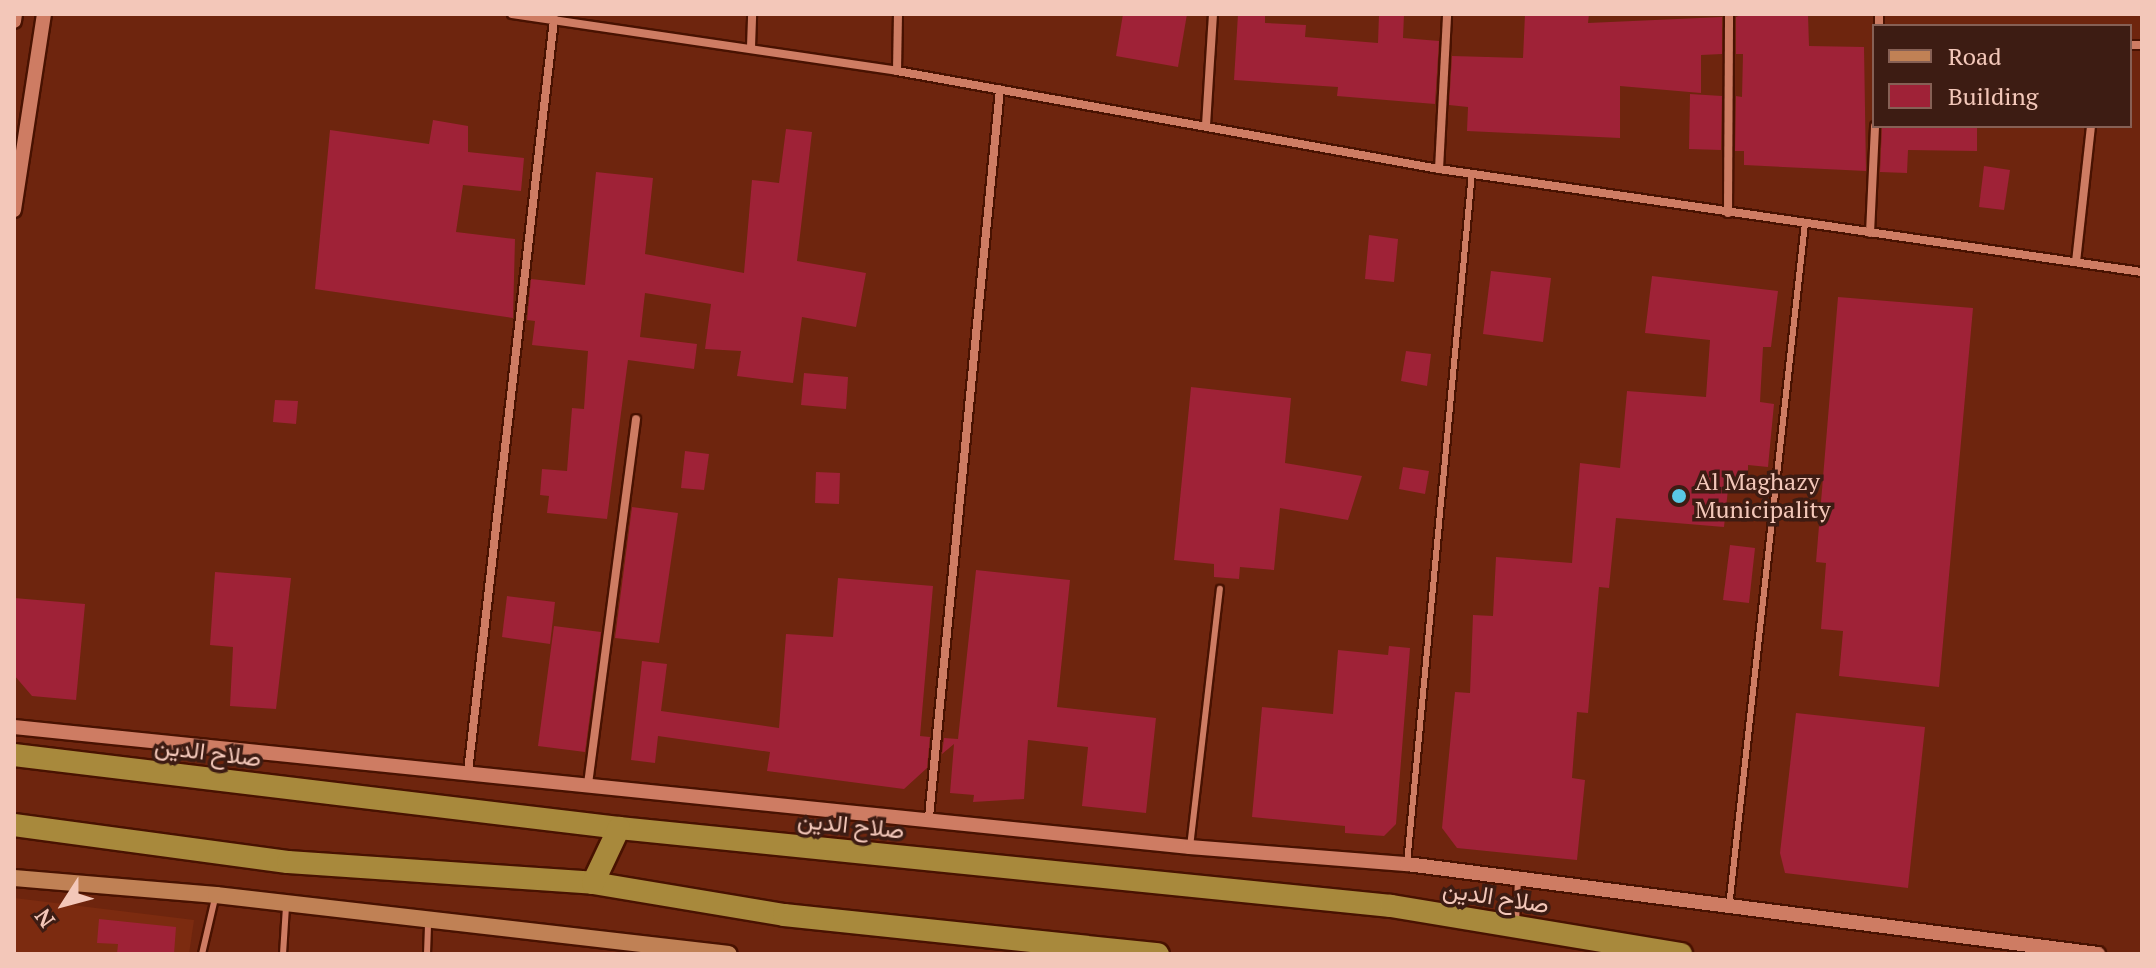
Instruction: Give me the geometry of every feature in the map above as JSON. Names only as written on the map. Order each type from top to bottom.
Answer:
[{"type":"highway","name":"صلاح الدين","points":[[14,755],[619,828],[1391,906],[1681,954]]},
{"type":"highway","points":[[14,825],[288,862],[593,883],[784,915],[1048,947],[1158,954]]},
{"type":"highway","points":[[593,883],[619,828]]},
{"type":"main road","points":[[14,878],[286,902],[729,954]]},
{"type":"street","points":[[14,21],[15,14]]},
{"type":"street","points":[[14,210],[44,14]]},
{"type":"street","points":[[512,14],[897,71],[1439,169],[2142,272]]},
{"type":"street","points":[[751,47],[752,14]]},
{"type":"street","points":[[897,71],[898,14]]},
{"type":"street","points":[[1206,125],[1213,14]]},
{"type":"street","points":[[1439,169],[1447,14]]},
{"type":"street","points":[[1728,213],[1729,14]]},
{"type":"street","points":[[468,772],[554,19]]},
{"type":"street","points":[[929,817],[1000,89]]},
{"type":"street","points":[[1870,233],[1875,128]]},
{"type":"street","points":[[2076,262],[2091,128]]},
{"type":"street","points":[[588,784],[636,419]]},
{"type":"street","points":[[14,727],[929,817],[1190,847],[1407,864],[2098,954]]},
{"type":"lane","points":[[1407,864],[1472,173]]},
{"type":"lane","points":[[1729,907],[1805,223]]},
{"type":"lane","points":[[1190,847],[1220,589]]},
{"type":"lane","points":[[1516,926],[1518,879]]},
{"type":"lane","points":[[202,954],[216,895]]},
{"type":"lane","points":[[283,954],[286,902]]},
{"type":"lane","points":[[427,954],[428,921]]},
{"type":"shaded area","points":[[14,898],[194,920],[189,954],[14,954]]},
{"type":"building","points":[[1123,14],[1187,14],[1178,67],[1116,56]]},
{"type":"building","points":[[1238,14],[1265,14],[1265,23],[1306,25],[1305,37],[1378,43],[1379,14],[1404,14],[1403,38],[1439,41],[1435,104],[1337,96],[1338,87],[1234,80]]},
{"type":"building","points":[[1525,14],[1589,14],[1588,23],[1722,17],[1722,54],[1701,55],[1701,93],[1620,86],[1620,138],[1467,131],[1468,107],[1449,105],[1452,56],[1523,58]]},
{"type":"building","points":[[1744,14],[1808,14],[1809,46],[1864,47],[1866,171],[1744,165],[1744,151],[1735,151],[1736,96],[1742,97],[1743,54],[1736,54],[1736,17]]},
{"type":"building","points":[[1690,94],[1722,96],[1721,150],[1689,149]]},
{"type":"building","points":[[433,120],[468,126],[468,152],[524,158],[521,191],[463,185],[456,232],[515,239],[513,318],[315,289],[330,130],[429,144]]},
{"type":"building","points":[[1882,128],[1977,128],[1977,151],[1908,150],[1907,173],[1880,172]]},
{"type":"building","points":[[786,129],[812,132],[797,261],[866,273],[856,327],[802,317],[793,383],[737,376],[741,351],[705,349],[711,304],[645,293],[640,337],[697,344],[694,369],[628,360],[607,519],[547,513],[549,496],[540,495],[542,469],[567,471],[572,408],[584,409],[588,351],[532,345],[535,321],[527,320],[531,279],[585,285],[596,172],[653,178],[645,254],[744,273],[752,180],[779,183]]},
{"type":"building","points":[[1984,166],[2010,170],[2004,210],[1979,207]]},
{"type":"building","points":[[1369,235],[1398,239],[1394,282],[1365,279]]},
{"type":"building","points":[[1491,271],[1551,278],[1543,342],[1483,334]]},
{"type":"building","points":[[1652,276],[1778,291],[1771,347],[1763,347],[1760,402],[1774,404],[1768,467],[1748,465],[1748,489],[1728,489],[1724,527],[1616,518],[1609,588],[1599,587],[1588,713],[1577,712],[1572,778],[1585,780],[1577,860],[1457,848],[1442,828],[1455,692],[1470,693],[1473,615],[1493,616],[1496,557],[1572,563],[1580,463],[1620,468],[1627,391],[1706,397],[1710,340],[1645,333]]},
{"type":"building","points":[[1838,297],[1973,308],[1939,687],[1839,676],[1843,631],[1821,629],[1826,563],[1816,562]]},
{"type":"building","points":[[1406,351],[1431,354],[1427,386],[1401,381]]},
{"type":"building","points":[[804,373],[848,377],[846,409],[801,405]]},
{"type":"building","points":[[1191,387],[1291,398],[1285,463],[1362,476],[1348,520],[1280,508],[1274,570],[1240,567],[1239,579],[1214,577],[1214,564],[1174,560]]},
{"type":"building","points":[[275,400],[298,401],[296,424],[273,422]]},
{"type":"building","points":[[685,451],[709,454],[704,490],[681,488]]},
{"type":"building","points":[[1403,467],[1429,471],[1425,494],[1399,489]]},
{"type":"building","points":[[816,472],[840,473],[839,504],[815,503]]},
{"type":"building","points":[[632,507],[678,513],[659,643],[615,638]]},
{"type":"building","points":[[1730,545],[1755,548],[1749,603],[1723,600]]},
{"type":"building","points":[[976,570],[1070,580],[1057,707],[1156,718],[1146,813],[1082,806],[1088,747],[1028,740],[1024,799],[973,802],[974,795],[950,793],[954,744],[942,754],[944,738],[958,739]]},
{"type":"building","points":[[215,572],[291,578],[276,709],[230,706],[233,647],[210,645]]},
{"type":"building","points":[[838,578],[933,586],[920,736],[930,737],[927,768],[904,789],[767,771],[770,752],[658,736],[655,763],[631,760],[642,661],[667,664],[661,711],[779,728],[786,634],[833,637]]},
{"type":"building","points":[[507,596],[555,602],[550,644],[502,637]]},
{"type":"building","points":[[14,598],[85,604],[76,700],[32,696],[14,675]]},
{"type":"building","points":[[554,626],[601,632],[585,752],[538,746]]},
{"type":"building","points":[[1389,646],[1410,648],[1396,824],[1384,836],[1345,833],[1345,826],[1252,817],[1262,707],[1333,714],[1338,650],[1388,655]]},
{"type":"building","points":[[1796,713],[1925,727],[1908,888],[1785,873],[1780,853]]},
{"type":"building","points":[[99,919],[176,927],[174,954],[117,954],[118,944],[97,943]]},
{"type":"place","name":"Al Maghazy Municipality","points":[[1679,496]]}]
